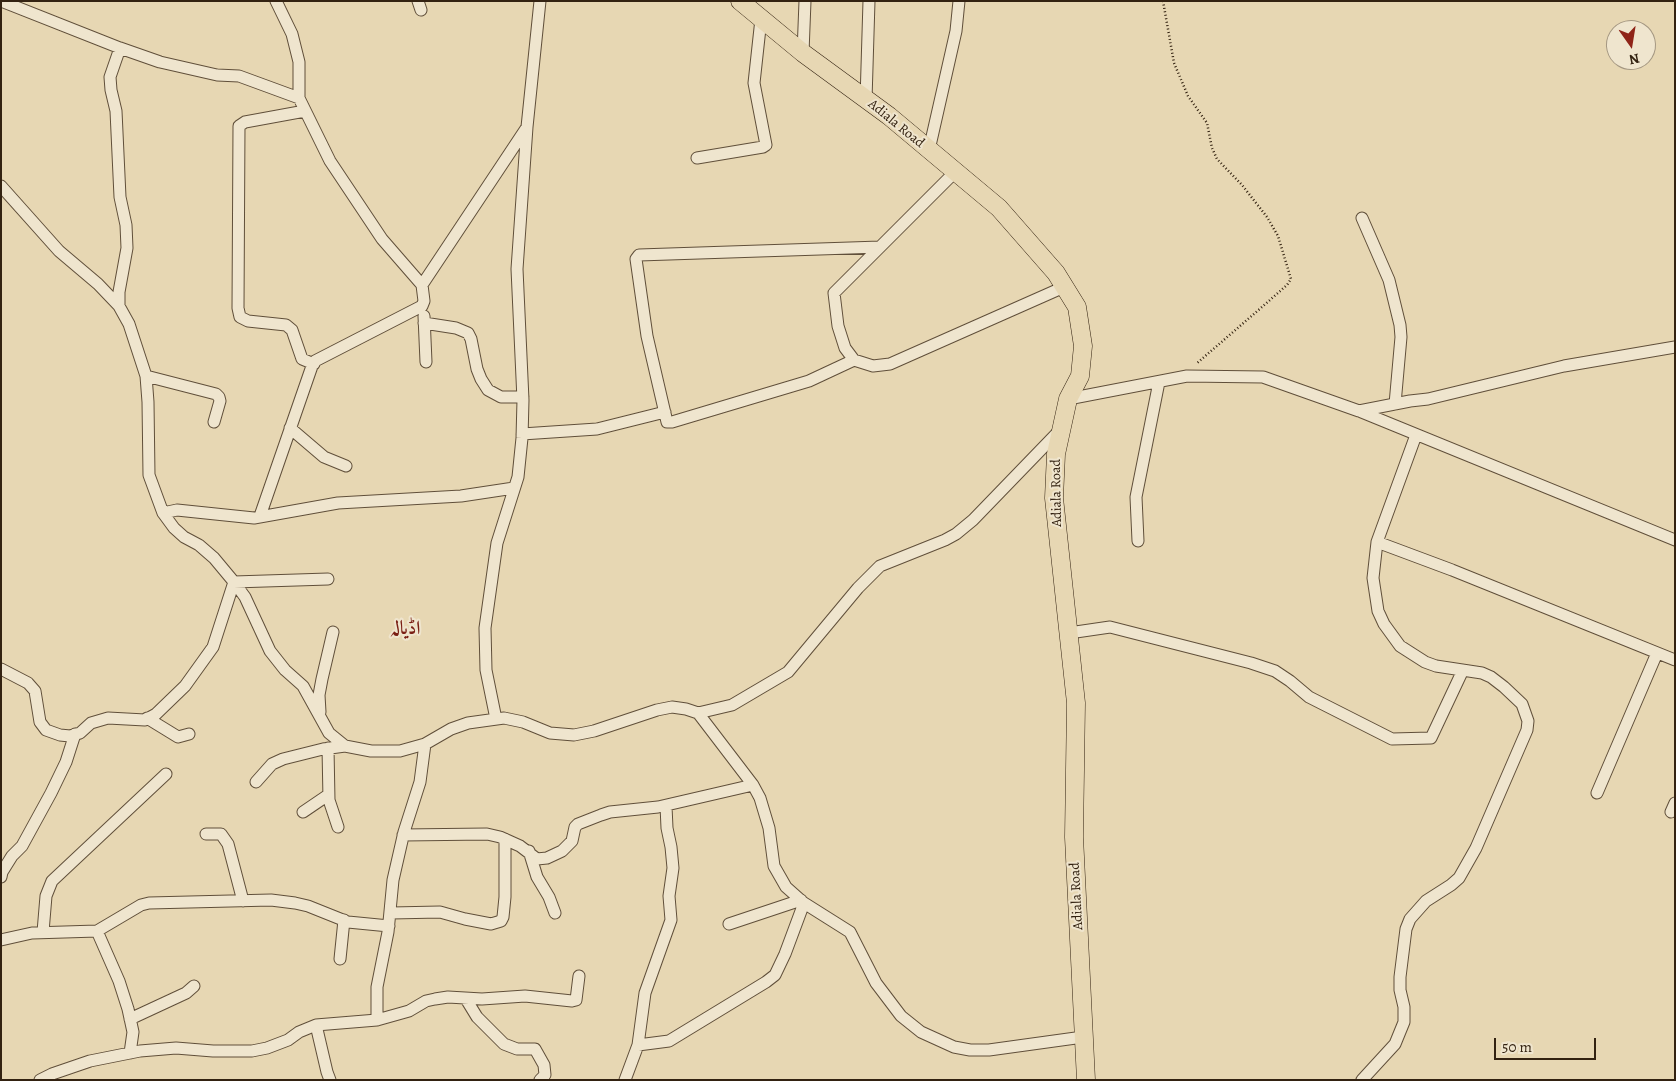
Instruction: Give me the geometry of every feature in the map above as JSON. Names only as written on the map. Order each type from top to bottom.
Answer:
[{"type":"main road","name":"Adiala Road","points":[[740,1],[760,19],[930,150],[999,208],[1056,273],[1077,307],[1083,346],[1080,376],[1068,399],[1061,429],[1056,454],[1054,498],[1076,703],[1074,837],[1086,1080]]},
{"type":"street","points":[[1,1],[160,62],[217,75],[239,76],[299,98]]},
{"type":"street","points":[[276,1],[292,34],[299,62],[299,98],[330,161],[382,239],[422,285],[426,362]]},
{"type":"street","points":[[496,719],[486,670],[485,628],[497,543],[518,477],[522,434],[523,397],[517,269],[540,1]]},
{"type":"street","points":[[803,52],[805,1]]},
{"type":"street","points":[[866,100],[869,1]]},
{"type":"street","points":[[930,150],[956,32],[959,1]]},
{"type":"street","points":[[697,158],[764,147],[766,145],[754,83],[760,19]]},
{"type":"street","points":[[119,306],[120,286],[127,248],[126,225],[120,197],[116,111],[110,76],[120,48]]},
{"type":"street","points":[[305,111],[245,122],[239,126],[238,308],[240,317],[248,321],[286,325],[292,330],[302,359],[314,364]]},
{"type":"street","points":[[422,285],[528,127]]},
{"type":"street","points":[[955,172],[834,293],[838,326],[845,348],[854,360],[873,366],[890,364],[1064,286]]},
{"type":"street","points":[[1,186],[60,251],[98,284],[119,306],[128,324],[146,376],[149,474],[163,513],[174,528],[184,537],[199,545],[214,558],[234,582],[245,597],[270,651],[285,670],[303,686],[329,733],[345,746]]},
{"type":"street","points":[[1362,218],[1389,280],[1400,325],[1401,337],[1395,404]]},
{"type":"street","points":[[854,360],[809,381],[668,422],[647,336],[636,259],[639,255],[880,247]]},
{"type":"street","points":[[260,516],[315,361],[422,306]]},
{"type":"street","points":[[424,323],[456,328],[468,333],[480,379],[488,390],[501,397],[523,397]]},
{"type":"street","points":[[1359,411],[1428,399],[1564,366],[1675,347]]},
{"type":"street","points":[[146,376],[216,394],[220,401],[214,422]]},
{"type":"street","points":[[1068,399],[1187,376],[1263,377],[1359,411],[1675,540]]},
{"type":"street","points":[[1138,541],[1136,497],[1158,382]]},
{"type":"street","points":[[522,434],[597,429],[665,412]]},
{"type":"street","points":[[290,428],[324,457],[346,466]]},
{"type":"street","points":[[256,782],[272,764],[283,759],[328,748],[345,746],[387,751],[400,750],[425,744],[451,729],[468,723],[504,718],[523,722],[550,733],[574,735],[594,731],[672,707],[698,713],[732,705],[788,672],[858,588],[880,566],[945,540],[956,534],[973,520],[1061,429]]},
{"type":"street","points":[[1362,1080],[1395,1044],[1404,1022],[1400,978],[1406,929],[1410,919],[1426,901],[1459,878],[1476,848],[1527,730],[1528,717],[1522,704],[1504,687],[1482,673],[1436,666],[1425,662],[1400,646],[1384,624],[1376,599],[1373,578],[1377,542],[1416,435]]},
{"type":"street","points":[[163,513],[178,510],[254,518],[338,503],[461,496],[514,488]]},
{"type":"street","points":[[1377,542],[1452,570],[1675,660]]},
{"type":"street","points":[[234,582],[328,579]]},
{"type":"street","points":[[1,669],[28,683],[35,691],[40,722],[46,730],[60,735],[80,734],[91,723],[108,718],[134,720],[147,718],[156,714],[185,686],[213,647],[234,582]]},
{"type":"street","points":[[1069,633],[1110,627],[1251,663],[1275,671],[1290,680],[1309,697],[1392,739],[1431,738],[1463,670]]},
{"type":"street","points":[[320,716],[319,695],[332,632]]},
{"type":"street","points":[[1597,793],[1657,653]]},
{"type":"street","points":[[698,713],[753,785],[760,798],[769,828],[774,866],[786,887],[802,902],[850,932],[882,994],[901,1016],[921,1032],[954,1047],[970,1050],[1005,1048],[1084,1037]]},
{"type":"street","points":[[147,718],[178,737],[189,734]]},
{"type":"street","points":[[1,877],[12,856],[22,846],[51,794],[66,762],[75,734]]},
{"type":"street","points":[[377,1020],[377,988],[391,913],[392,886],[403,835],[420,782],[425,744]]},
{"type":"street","points":[[328,748],[328,795],[338,827]]},
{"type":"street","points":[[43,932],[46,896],[52,882],[166,774]]},
{"type":"street","points":[[403,835],[486,834],[505,839],[528,851],[537,859],[547,858],[562,851],[572,841],[575,827],[578,824],[610,812],[666,806],[753,785]]},
{"type":"street","points":[[303,812],[328,795]]},
{"type":"street","points":[[625,1080],[638,1045],[645,993],[671,920],[669,896],[673,868],[666,806]]},
{"type":"street","points":[[206,834],[221,834],[228,844],[243,901]]},
{"type":"street","points":[[391,913],[440,912],[491,924],[501,921],[505,897],[505,839]]},
{"type":"street","points":[[528,851],[533,868],[549,897],[554,913]]},
{"type":"street","points":[[1,940],[32,932],[97,931],[141,905],[149,903],[271,900],[295,903],[358,924],[389,926]]},
{"type":"street","points":[[729,924],[802,902]]},
{"type":"street","points":[[638,1045],[668,1041],[775,975],[802,902]]},
{"type":"street","points":[[340,959],[344,920]]},
{"type":"street","points":[[97,931],[119,981],[134,1032],[130,1053]]},
{"type":"street","points":[[40,1080],[90,1061],[130,1053],[176,1048],[213,1051],[252,1051],[278,1045],[316,1025],[377,1020],[409,1011],[435,999],[524,996],[572,1001],[576,1000],[579,976]]},
{"type":"street","points":[[130,1019],[186,993],[194,986]]},
{"type":"street","points":[[466,999],[477,1018],[504,1044],[517,1049],[535,1049],[544,1065],[545,1075],[540,1080]]},
{"type":"street","points":[[316,1025],[330,1080]]},
{"type":"path","points":[[1163,1],[1174,63],[1188,96],[1208,123],[1212,148],[1216,158],[1242,185],[1267,217],[1278,236],[1291,279],[1287,285],[1192,368],[1187,376]]},
{"type":"district","name":"اڈیالہ","points":[[405,629]]}]
